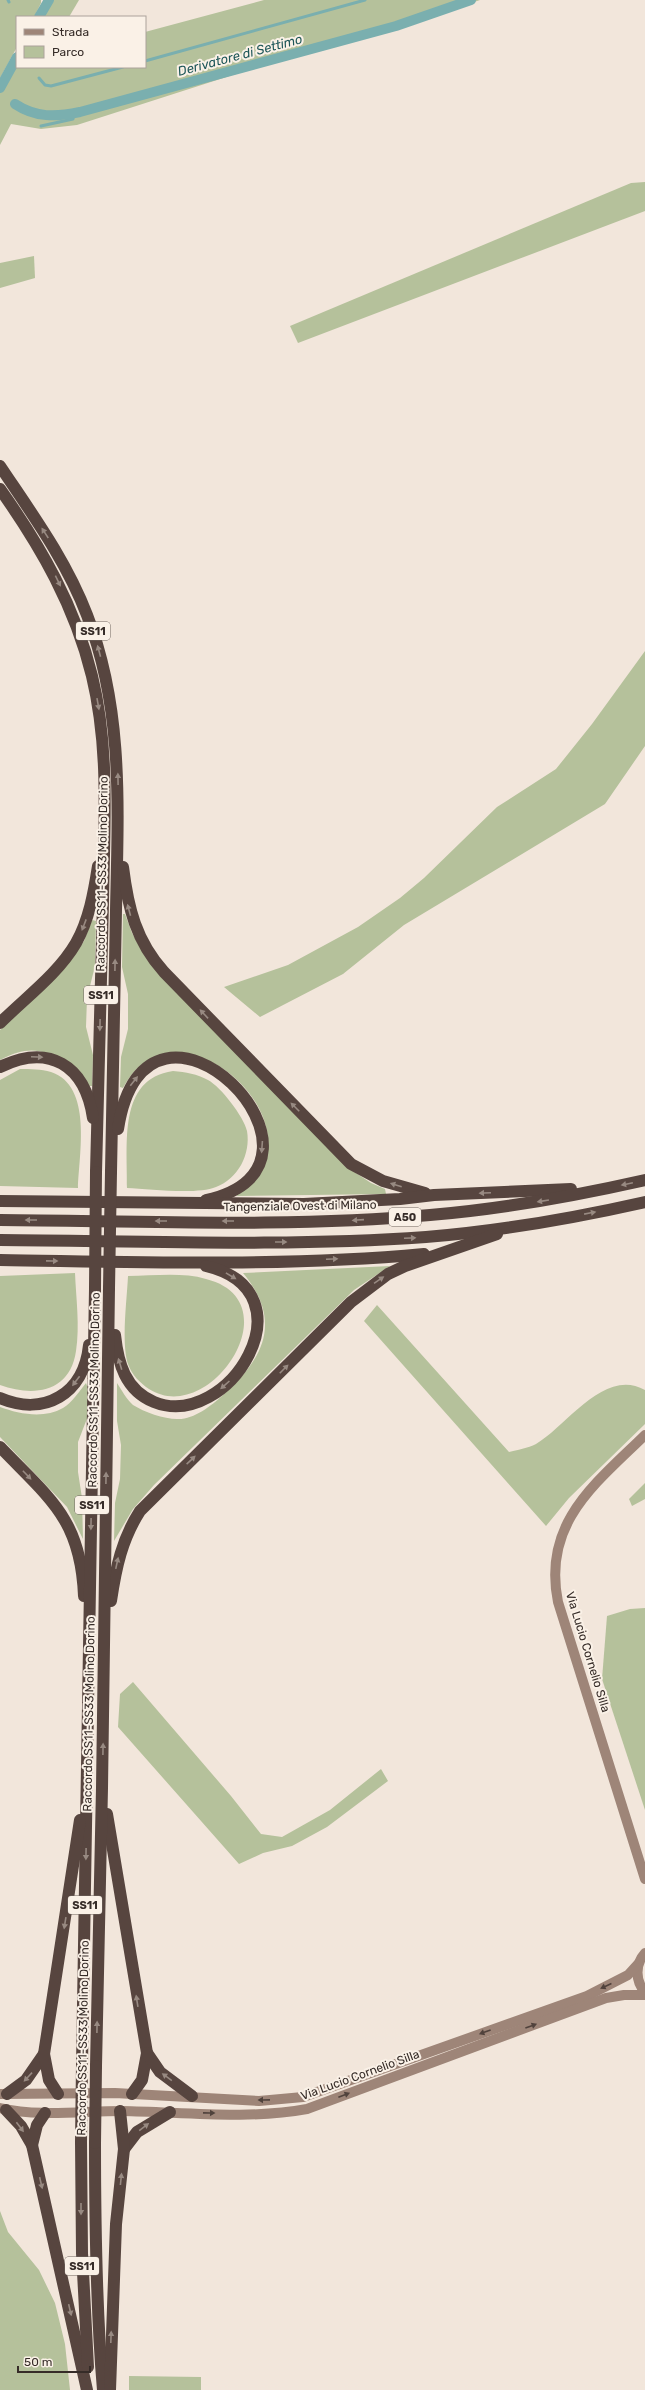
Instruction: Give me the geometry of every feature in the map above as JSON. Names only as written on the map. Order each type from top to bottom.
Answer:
[{"type":"highway","name":"Raccordo SS11-SS33 Molino Dorino","points":[[0,466],[57,550],[76,588],[94,635],[113,709],[117,748],[102,1788],[95,2143],[95,2251],[98,2334],[104,2390]]},
{"type":"highway","name":"Raccordo SS11-SS33 Molino Dorino","points":[[0,489],[54,572],[75,620],[98,703],[102,732],[105,818],[96,1172],[81,2142],[82,2253],[90,2390]]},
{"type":"highway","points":[[0,1023],[62,962],[76,943],[85,925],[91,901],[105,818]]},
{"type":"highway","points":[[117,818],[128,907],[134,927],[153,960],[351,1164],[383,1181],[434,1195]]},
{"type":"highway","points":[[0,1067],[27,1056],[42,1056],[58,1062],[76,1075],[87,1093],[91,1107],[96,1172]]},
{"type":"highway","points":[[111,1172],[123,1101],[137,1077],[147,1069],[171,1058],[184,1058],[196,1061],[224,1077],[243,1094],[259,1120],[263,1147],[260,1161],[247,1182],[224,1195],[194,1202]]},
{"type":"highway","name":"Tangenziale Ovest di Milano","points":[[0,1220],[351,1221],[430,1216],[507,1206],[645,1180]]},
{"type":"highway","points":[[0,1201],[304,1204],[400,1199],[434,1195],[608,1188]]},
{"type":"highway","points":[[0,1197],[13,1202]]},
{"type":"highway","name":"A50","points":[[0,1240],[353,1241],[428,1237],[524,1225],[645,1202]]},
{"type":"highway","points":[[104,1658],[118,1557],[129,1528],[140,1510],[351,1302],[388,1274],[441,1253],[524,1225]]},
{"type":"highway","points":[[0,1260],[195,1263],[391,1257],[441,1253]]},
{"type":"highway","points":[[0,1264],[13,1260]]},
{"type":"highway","points":[[109,1288],[119,1362],[124,1376],[139,1394],[149,1400],[169,1406],[192,1404],[219,1390],[234,1376],[251,1352],[257,1336],[258,1322],[256,1306],[250,1293],[242,1282],[217,1268],[195,1263]]},
{"type":"highway","points":[[0,1398],[15,1404],[33,1406],[48,1403],[61,1396],[72,1387],[80,1375],[86,1361],[95,1289]]},
{"type":"highway","points":[[0,1448],[56,1505],[66,1520],[74,1537],[80,1559],[84,1591],[88,1721]]},
{"type":"highway","points":[[58,2094],[49,2080],[44,2054],[76,1851],[88,1745]]},
{"type":"highway","points":[[102,1788],[147,2053],[142,2080],[132,2094]]},
{"type":"highway","points":[[147,2053],[160,2072],[192,2096]]},
{"type":"highway","points":[[3,2094],[26,2080],[44,2054]]},
{"type":"highway","points":[[3,2109],[21,2126],[32,2145],[87,2390]]},
{"type":"highway","points":[[110,2390],[116,2224],[124,2149],[120,2111]]},
{"type":"highway","points":[[124,2149],[137,2132],[170,2112]]},
{"type":"highway","points":[[32,2145],[37,2125],[44,2113]]},
{"type":"street","name":"Via Lucio Cornelio Silla","points":[[645,1435],[587,1492],[576,1506],[559,1540],[554,1570],[558,1602],[645,1879]]},
{"type":"street","name":"Via Lucio Cornelio Silla","points":[[3,2094],[115,2093],[192,2096],[259,2101],[303,2097],[587,1996],[628,1975],[645,1953]]},
{"type":"street","points":[[638,1964],[637,1977],[645,1992]]},
{"type":"street","name":"Via Lucio Cornelio Silla","points":[[3,2109],[44,2113],[120,2111],[263,2113],[307,2109],[606,1998],[624,1995],[645,1995]]},
{"type":"street","points":[[115,2093],[120,2111]]},
{"type":"street","points":[[44,2113],[58,2094],[67,2112]]},
{"type":"street","points":[[120,2111],[132,2094]]},
{"type":"green space","points":[[0,0],[41,0],[34,16],[16,16],[16,49],[0,78]]},
{"type":"green space","points":[[52,0],[79,0],[70,16],[44,16]]},
{"type":"green space","points":[[264,0],[480,0],[398,28],[261,66],[77,125],[41,129],[11,124],[0,145],[0,93],[16,65],[16,68],[146,68],[146,32]]},
{"type":"green space","points":[[645,182],[645,211],[298,343],[290,326],[631,183]]},
{"type":"green space","points":[[34,256],[35,278],[0,288],[0,263]]},
{"type":"green space","points":[[645,651],[645,746],[605,804],[404,925],[343,974],[260,1017],[224,987],[288,965],[358,927],[400,898],[424,878],[497,807],[556,769],[592,724]]},
{"type":"green space","points":[[123,914],[125,914],[132,933],[145,956],[350,1169],[371,1183],[385,1189],[386,1194],[236,1196],[260,1172],[268,1145],[263,1118],[248,1092],[227,1071],[201,1057],[173,1053],[147,1061],[139,1066],[123,1088],[120,1087],[121,1057],[128,1029],[128,994],[122,967]]},
{"type":"green space","points":[[92,920],[96,921],[95,966],[87,998],[86,1027],[93,1055],[92,1086],[89,1086],[59,1060],[39,1051],[15,1053],[0,1060],[0,1030],[66,966],[84,941]]},
{"type":"green space","points":[[20,1069],[51,1072],[64,1080],[73,1091],[81,1122],[78,1188],[0,1186],[0,1080]]},
{"type":"green space","points":[[173,1071],[204,1078],[219,1089],[225,1096],[237,1111],[247,1131],[248,1140],[245,1157],[237,1172],[224,1183],[216,1187],[197,1191],[127,1188],[127,1134],[129,1116],[134,1100],[142,1087],[155,1077]]},
{"type":"green space","points":[[390,1266],[354,1290],[154,1485],[133,1509],[114,1541],[115,1503],[120,1479],[121,1445],[117,1421],[117,1383],[133,1405],[148,1413],[166,1418],[177,1419],[183,1419],[195,1415],[213,1404],[237,1382],[249,1368],[258,1353],[263,1339],[265,1323],[262,1307],[255,1291],[243,1273]]},
{"type":"green space","points":[[75,1273],[78,1322],[77,1341],[72,1365],[66,1376],[58,1383],[37,1391],[12,1389],[0,1385],[0,1276]]},
{"type":"green space","points":[[177,1275],[197,1277],[206,1279],[231,1292],[243,1311],[243,1334],[233,1357],[217,1377],[196,1391],[173,1396],[149,1389],[142,1384],[132,1372],[126,1355],[125,1321],[128,1276]]},
{"type":"green space","points":[[377,1305],[509,1452],[536,1444],[548,1436],[587,1402],[601,1392],[615,1386],[630,1385],[645,1390],[645,1424],[569,1498],[546,1526],[364,1321]]},
{"type":"green space","points":[[86,1383],[93,1403],[78,1442],[78,1472],[82,1498],[83,1539],[67,1507],[0,1437],[0,1407],[15,1412],[32,1414],[56,1411],[70,1403]]},
{"type":"green space","points":[[645,1483],[645,1499],[632,1506],[629,1499]]},
{"type":"green space","points":[[645,1608],[645,1810],[602,1679],[607,1616],[630,1609]]},
{"type":"green space","points":[[133,1682],[231,1796],[261,1834],[282,1837],[330,1810],[381,1769],[388,1781],[327,1827],[292,1846],[263,1853],[239,1864],[118,1727],[120,1694]]},
{"type":"green space","points":[[0,2211],[8,2232],[39,2270],[55,2303],[65,2344],[70,2390],[0,2390]]},
{"type":"green space","points":[[129,2376],[201,2377],[201,2390],[129,2390]]},
{"type":"waterway","points":[[40,16],[49,0]]},
{"type":"waterway","points":[[146,61],[365,0]]},
{"type":"waterway","name":"Derivatore di Settimo","points":[[15,104],[31,112],[46,115],[63,115],[80,112],[396,26],[471,0]]},
{"type":"waterway","points":[[0,88],[16,59]]},
{"type":"waterway","points":[[39,78],[45,85],[51,86],[119,68]]},
{"type":"waterway","points":[[41,126],[73,119],[74,113]]}]
